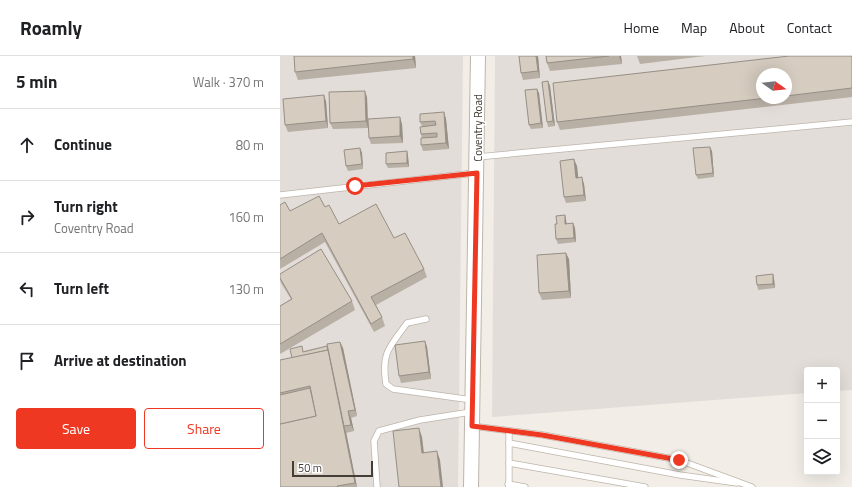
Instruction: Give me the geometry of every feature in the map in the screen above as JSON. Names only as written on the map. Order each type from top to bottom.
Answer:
[{"type":"street","name":"Coventry Road","points":[[471,487],[478,56]]},
{"type":"lane","points":[[477,157],[852,122]]},
{"type":"lane","points":[[280,195],[477,173]]},
{"type":"lane","points":[[426,319],[407,323],[386,351],[383,366],[386,384],[393,389],[472,406]]},
{"type":"lane","points":[[377,487],[374,441],[379,431],[472,406]]},
{"type":"lane","points":[[472,426],[550,437],[679,460],[750,486]]},
{"type":"lane","points":[[509,432],[508,486],[524,487]]},
{"type":"lane","points":[[509,443],[680,475],[750,486]]},
{"type":"lane","points":[[509,464],[645,487]]},
{"type":"shaded area","points":[[280,56],[463,56],[458,487],[280,487]]},
{"type":"shaded area","points":[[495,56],[852,56],[852,390],[840,391],[840,367],[804,367],[804,393],[492,417]]},
{"type":"building","points":[[294,56],[413,56],[413,59],[295,72]]},
{"type":"building","points":[[519,56],[536,56],[538,71],[521,73]]},
{"type":"building","points":[[546,56],[609,56],[547,63]]},
{"type":"building","points":[[789,56],[852,56],[852,88],[792,95],[792,68],[756,68],[756,99],[557,122],[553,83]]},
{"type":"building","points":[[548,81],[553,121],[547,122],[542,82]]},
{"type":"building","points":[[537,89],[541,123],[529,125],[525,90]]},
{"type":"building","points":[[365,91],[366,121],[330,123],[329,92]]},
{"type":"building","points":[[324,95],[326,121],[285,125],[283,99]]},
{"type":"building","points":[[444,112],[446,143],[421,145],[421,138],[437,137],[437,133],[421,134],[420,127],[436,125],[435,121],[420,122],[420,114]]},
{"type":"building","points":[[400,117],[400,136],[369,138],[368,119]]},
{"type":"building","points":[[710,147],[713,173],[696,175],[693,148]]},
{"type":"building","points":[[360,148],[362,164],[346,166],[344,150]]},
{"type":"building","points":[[407,151],[407,163],[386,164],[386,153]]},
{"type":"building","points":[[574,159],[576,178],[582,177],[584,195],[564,197],[560,161]]},
{"type":"building","points":[[319,196],[325,207],[329,205],[339,224],[376,204],[394,238],[405,233],[424,269],[371,297],[382,317],[371,324],[322,233],[280,259],[280,205],[285,202],[290,211]]},
{"type":"building","points":[[565,215],[565,224],[573,223],[574,238],[556,239],[556,216]]},
{"type":"building","points":[[321,249],[352,301],[280,344],[280,306],[292,299],[280,278],[280,274]]},
{"type":"building","points":[[566,253],[569,291],[539,293],[537,255]]},
{"type":"building","points":[[773,274],[773,284],[757,285],[756,276]]},
{"type":"building","points":[[425,341],[429,372],[399,376],[395,345]]},
{"type":"building","points":[[340,342],[355,410],[348,411],[351,425],[344,426],[327,344]]},
{"type":"building","points":[[302,346],[303,352],[327,346],[328,350],[292,358],[290,349]]},
{"type":"building","points":[[328,350],[355,483],[337,486],[338,487],[280,487],[280,424],[316,416],[310,386],[280,393],[280,360]]},
{"type":"building","points":[[310,388],[316,416],[280,424],[280,395]]},
{"type":"building","points":[[419,428],[422,453],[437,451],[441,487],[399,487],[393,431]]},
{"type":"route","points":[[355,186],[477,173],[472,426],[509,432],[542,435],[679,460]]}]
